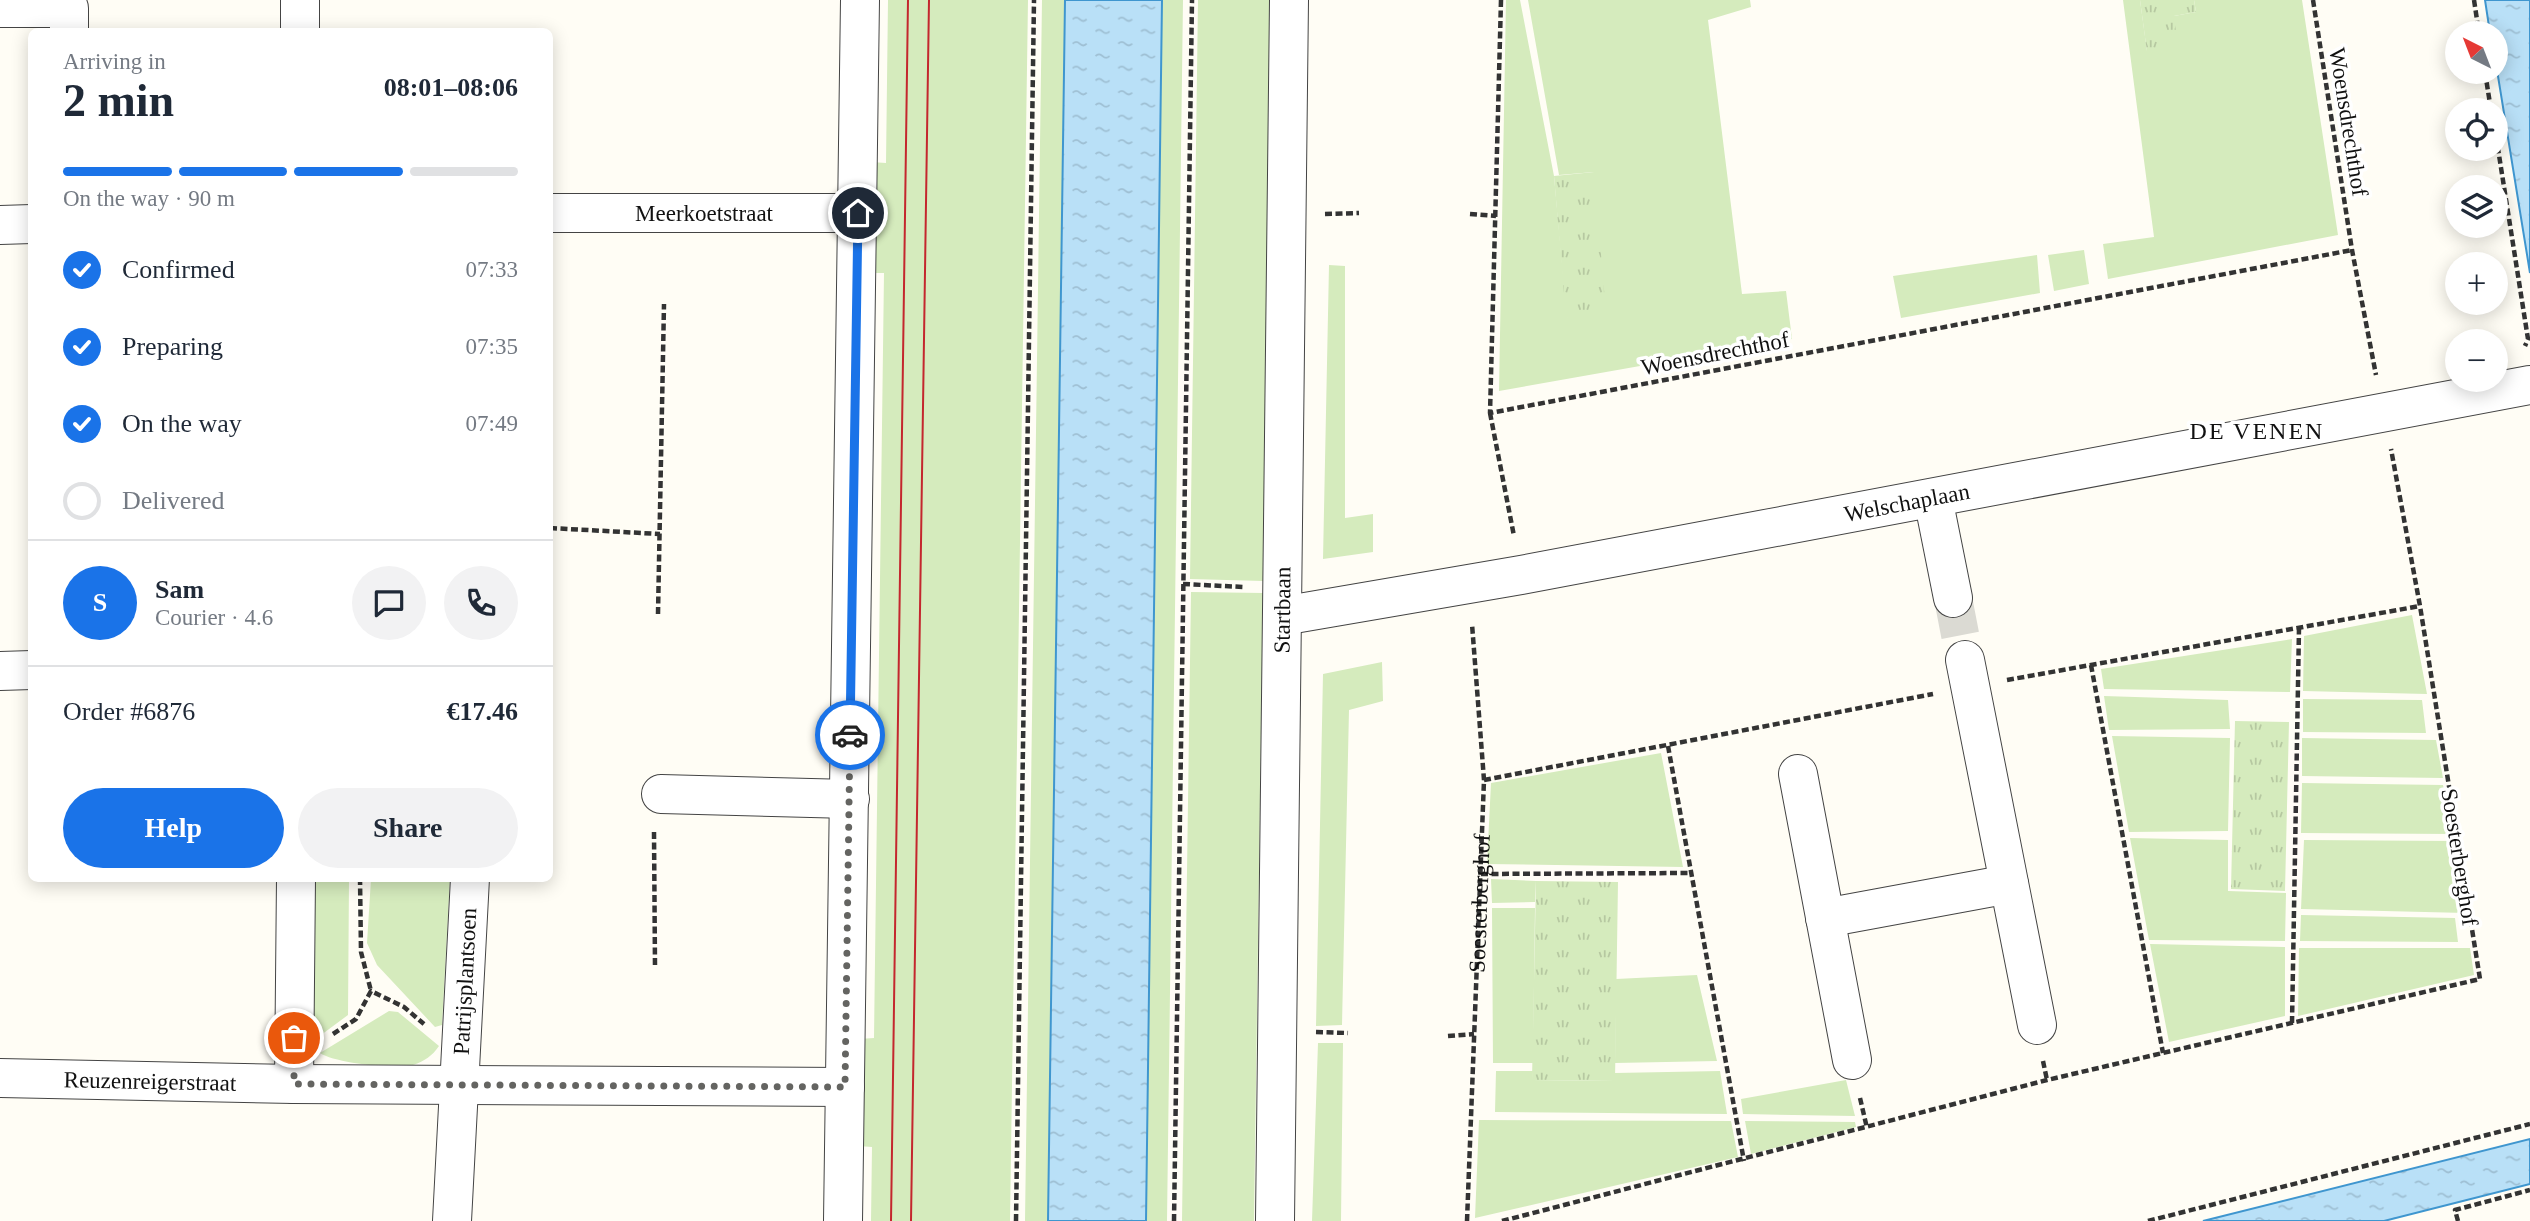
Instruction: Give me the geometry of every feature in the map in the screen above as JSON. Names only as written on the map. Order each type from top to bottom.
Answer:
[{"type":"street","points":[[300,0],[300,28]]},
{"type":"street","points":[[843,1221],[860,0]]},
{"type":"street","name":"Startbaan","points":[[1275,1221],[1289,0]]},
{"type":"street","points":[[0,8],[69,8],[69,28]]},
{"type":"street","name":"Meerkoetstraat","points":[[553,213],[858,213]]},
{"type":"street","points":[[0,225],[28,224]]},
{"type":"street","name":"Welschaplaan","points":[[1282,602],[1469,584],[1521,575],[2522,387]]},
{"type":"street","points":[[1933,498],[1953,598]]},
{"type":"street","points":[[1965,660],[2036,1026]]},
{"type":"street","points":[[0,671],[28,670]]},
{"type":"street","points":[[1798,774],[1852,1060]]},
{"type":"street","points":[[661,794],[849,799]]},
{"type":"street","points":[[294,1084],[296,882]]},
{"type":"street","name":"Patrijsplantsoen","points":[[452,1221],[470,882]]},
{"type":"street","points":[[1825,918],[2009,884]]},
{"type":"street","name":"Reuzenreigerstraat","points":[[0,1078],[294,1084],[459,1069],[845,1087]]},
{"type":"path","points":[[1016,1221],[1034,0]]},
{"type":"path","points":[[1174,1221],[1192,0]]},
{"type":"path","points":[[1501,0],[1490,413],[1521,575]]},
{"type":"path","name":"Woensdrechthof","points":[[2313,0],[2352,250],[2384,415]]},
{"type":"path","points":[[2474,0],[2477,21]]},
{"type":"path","points":[[2500,161],[2528,339],[2522,387]]},
{"type":"path","points":[[1471,214],[1496,216]]},
{"type":"path","name":"Woensdrechthof","points":[[1490,413],[2352,250]]},
{"type":"path","points":[[658,614],[664,304]]},
{"type":"path","name":"Soesterberghof","points":[[1502,1221],[2163,1053],[2480,979],[2420,606],[2384,415]]},
{"type":"path","points":[[553,528],[660,534]]},
{"type":"path","points":[[1184,584],[1282,602]]},
{"type":"path","name":"Soesterberghof","points":[[1467,1221],[1484,780],[1469,584]]},
{"type":"path","points":[[2292,1023],[2298,628]]},
{"type":"path","points":[[2091,665],[2163,1053]]},
{"type":"path","points":[[1668,746],[1744,1161]]},
{"type":"path","points":[[655,967],[654,809],[661,794]]},
{"type":"path","points":[[1480,874],[1692,873]]},
{"type":"path","points":[[294,1038],[319,1043],[356,1018],[371,991],[361,952],[360,882]]},
{"type":"path","points":[[371,991],[404,1007],[459,1069]]},
{"type":"path","points":[[1311,1032],[1348,1033]]},
{"type":"path","points":[[1448,1036],[1474,1034]]},
{"type":"path","points":[[2148,1221],[2530,1124]]},
{"type":"path","points":[[2458,1221],[2455,1210],[2530,1190]]},
{"type":"green space","points":[[888,0],[1028,0],[1010,1221],[871,1221],[872,1147],[858,1146],[859,1039],[874,1038],[884,273],[870,273],[871,162],[886,163]]},
{"type":"green space","points":[[1042,0],[1065,0],[1048,1221],[1025,1221]]},
{"type":"green space","points":[[1162,0],[1183,0],[1167,1221],[1146,1221]]},
{"type":"green space","points":[[1198,0],[1271,0],[1263,581],[1190,579]]},
{"type":"green space","points":[[1506,0],[1520,0],[1554,176],[1567,318],[1594,172],[1559,175],[1528,0],[1750,0],[1751,7],[1708,20],[1742,294],[1786,291],[1792,339],[1499,391]]},
{"type":"green space","points":[[2123,0],[2140,0],[2147,51],[2174,16],[2196,12],[2194,0],[2302,0],[2338,235],[2108,279],[2103,244],[2154,237]]},
{"type":"green space","points":[[2140,0],[2194,0],[2196,12],[2174,16],[2178,48],[2147,52]]},
{"type":"green space","points":[[1594,172],[1606,313],[1566,318],[1554,176]]},
{"type":"green space","points":[[2084,250],[2089,284],[2054,291],[2048,255]]},
{"type":"green space","points":[[2037,255],[2040,293],[1901,318],[1893,276]]},
{"type":"green space","points":[[1329,265],[1345,266],[1345,518],[1373,514],[1373,552],[1323,559]]},
{"type":"green space","points":[[1191,592],[1263,593],[1254,1221],[1182,1221]]},
{"type":"green space","points":[[2412,615],[2427,694],[2303,691],[2304,636]]},
{"type":"green space","points":[[2292,639],[2290,692],[2104,689],[2101,669]]},
{"type":"green space","points":[[1382,662],[1383,701],[1349,710],[1342,1025],[1316,1026],[1323,674]]},
{"type":"green space","points":[[2104,696],[2228,700],[2230,729],[2109,730]]},
{"type":"green space","points":[[2303,699],[2422,700],[2426,733],[2303,732]]},
{"type":"green space","points":[[2235,721],[2289,722],[2285,891],[2231,889]]},
{"type":"green space","points":[[2112,736],[2230,738],[2228,831],[2129,832]]},
{"type":"green space","points":[[2302,738],[2436,740],[2443,778],[2302,776]]},
{"type":"green space","points":[[1661,753],[1683,867],[1487,864],[1491,783]]},
{"type":"green space","points":[[2302,783],[2443,785],[2453,834],[2301,833]]},
{"type":"green space","points":[[2130,838],[2228,840],[2228,891],[2286,893],[2285,941],[2149,940]]},
{"type":"green space","points":[[2304,840],[2454,841],[2466,913],[2301,909]]},
{"type":"green space","points":[[1491,879],[1536,881],[1535,902],[1492,903]]},
{"type":"green space","points":[[1536,881],[1618,882],[1615,1081],[1532,1080]]},
{"type":"green space","points":[[314,882],[349,882],[348,1015],[321,1035],[312,1032]]},
{"type":"green space","points":[[371,882],[450,882],[442,1025],[435,1027],[377,965],[367,943]]},
{"type":"green space","points":[[1492,908],[1535,908],[1533,1063],[1493,1063]]},
{"type":"green space","points":[[2301,915],[2455,918],[2458,942],[2300,941]]},
{"type":"green space","points":[[2150,944],[2285,947],[2285,1016],[2169,1042]]},
{"type":"green space","points":[[2299,948],[2470,948],[2474,975],[2298,1016]]},
{"type":"green space","points":[[1697,975],[1717,1061],[1615,1063],[1616,979]]},
{"type":"green space","points":[[389,1011],[398,1012],[439,1046],[434,1053],[413,1065],[393,1067],[351,1063],[320,1053]]},
{"type":"green space","points":[[1318,1043],[1343,1043],[1341,1221],[1312,1221]]},
{"type":"green space","points":[[1496,1071],[1533,1071],[1532,1080],[1615,1081],[1615,1073],[1720,1071],[1727,1114],[1495,1112]]},
{"type":"green space","points":[[1846,1080],[1855,1116],[1743,1114],[1741,1099]]},
{"type":"green space","points":[[1479,1120],[1731,1121],[1738,1157],[1475,1218]]},
{"type":"green space","points":[[1745,1121],[1855,1122],[1856,1127],[1751,1154]]},
{"type":"water","points":[[1065,0],[1162,0],[1146,1221],[1048,1221]]},
{"type":"water","points":[[2485,0],[2530,0],[2530,273],[2508,138],[2508,98],[2502,98],[2499,84],[2508,84],[2508,21],[2488,21]]},
{"type":"water","points":[[2530,1139],[2530,1184],[2384,1221],[2203,1221]]},
{"type":"tunnel","points":[[1953,598],[1965,660]]},
{"type":"tram line","points":[[891,1221],[908,0]]},
{"type":"tram line","points":[[911,1221],[929,0]]},
{"type":"way so far","points":[[294,1038],[294,1084],[845,1087],[850,735]]},
{"type":"district","name":"DE VENEN","points":[[2257,431]]},
{"type":"route","points":[[850,735],[858,213]]}]
